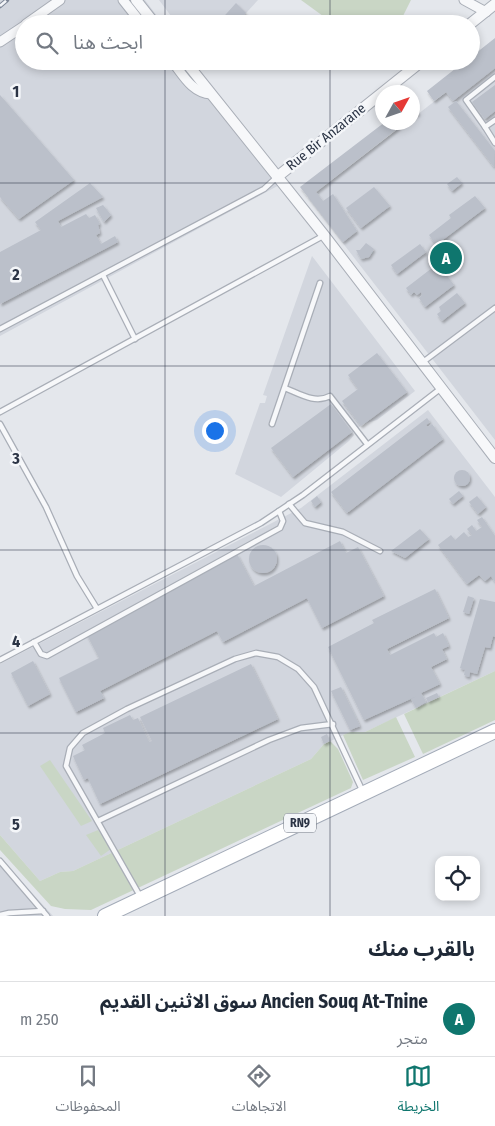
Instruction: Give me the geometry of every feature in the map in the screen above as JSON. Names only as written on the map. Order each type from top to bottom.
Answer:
[{"type":"main road","name":"RN9","points":[[105,916],[495,732]]},
{"type":"main road","name":"RN9","points":[[124,916],[495,742]]},
{"type":"street","points":[[39,15],[60,0]]},
{"type":"street","points":[[123,0],[135,15]]},
{"type":"street","points":[[136,0],[148,15]]},
{"type":"street","points":[[464,0],[486,12]]},
{"type":"street","points":[[480,16],[495,4]]},
{"type":"street","points":[[0,42],[15,32]]},
{"type":"street","points":[[179,70],[196,90],[202,94],[211,94]]},
{"type":"street","points":[[192,70],[324,235],[440,389],[495,458]]},
{"type":"street","name":"Rue Bir Anzarane","points":[[277,177],[411,70]]},
{"type":"lane","points":[[495,77],[466,100],[495,143]]},
{"type":"lane","points":[[485,127],[495,120]]},
{"type":"lane","points":[[0,329],[264,189],[277,177]]},
{"type":"lane","points":[[0,412],[324,235]]},
{"type":"lane","points":[[102,275],[135,338]]},
{"type":"lane","points":[[272,424],[320,282]]},
{"type":"lane","points":[[422,363],[495,308]]},
{"type":"lane","points":[[285,388],[313,400],[320,400],[330,396],[367,444]]},
{"type":"lane","points":[[0,660],[96,607],[242,534],[279,512],[440,389]]},
{"type":"lane","points":[[0,424],[46,507],[77,576],[96,607]]},
{"type":"lane","points":[[289,504],[305,523],[344,532],[380,551]]},
{"type":"lane","points":[[34,642],[41,654],[47,656],[280,528],[283,520],[279,512]]},
{"type":"lane","points":[[141,898],[66,766],[70,748],[83,733],[127,709],[235,659],[256,653],[278,657],[298,669],[314,688],[333,724],[364,793]]},
{"type":"lane","points":[[98,821],[268,740],[300,728],[333,724]]},
{"type":"lane","points":[[0,861],[48,916]]},
{"type":"lane","points":[[0,915],[43,911]]},
{"type":"shaded area","points":[[0,0],[145,0],[156,15],[15,15],[15,70],[198,70],[283,183],[0,336]]},
{"type":"shaded area","points":[[159,0],[258,0],[244,15],[170,15]]},
{"type":"shaded area","points":[[495,54],[495,440],[308,198],[397,130],[420,130],[420,113],[474,70],[480,70],[480,66]]},
{"type":"shaded area","points":[[312,256],[415,391],[377,420],[363,424],[353,432],[354,435],[349,441],[281,497],[235,474],[260,403],[265,403],[267,396],[263,395]]},
{"type":"shaded area","points":[[428,410],[495,497],[495,671],[365,732],[350,732],[324,744],[311,759],[73,871],[60,872],[40,881],[0,835],[0,664],[301,508]]},
{"type":"shaded area","points":[[0,858],[53,916],[0,916]]},
{"type":"green space","points":[[301,0],[411,0],[404,15],[322,15]]},
{"type":"green space","points":[[495,671],[495,720],[423,754],[404,714]]},
{"type":"green space","points":[[396,717],[415,757],[363,780],[343,735],[350,732],[365,732]]},
{"type":"green space","points":[[330,741],[338,749],[353,782],[351,788],[91,910],[65,909],[51,906],[0,850],[0,835],[40,881],[60,872],[73,871],[311,759],[324,744]]},
{"type":"green space","points":[[50,760],[92,821],[81,826],[40,766]]},
{"type":"green space","points":[[98,830],[111,849],[101,856],[86,835]]},
{"type":"building","points":[[236,3],[246,13],[244,15],[225,15]]},
{"type":"building","points":[[495,38],[495,68],[453,101],[446,92],[434,101],[427,91],[454,70],[480,70],[480,50]]},
{"type":"building","points":[[495,85],[495,111],[485,119],[472,102]]},
{"type":"building","points":[[0,95],[74,180],[19,219],[0,197]]},
{"type":"building","points":[[456,101],[495,151],[494,167],[448,107]]},
{"type":"building","points":[[375,130],[396,130],[316,192],[323,201],[333,194],[357,231],[343,242],[300,187]]},
{"type":"building","points":[[457,177],[462,183],[452,191],[447,184]]},
{"type":"building","points":[[90,183],[103,197],[58,221],[61,227],[86,214],[89,218],[95,215],[100,224],[98,225],[100,233],[96,235],[101,244],[115,236],[118,242],[0,304],[0,252],[41,230],[35,222]]},
{"type":"building","points":[[374,187],[390,206],[361,228],[346,208]]},
{"type":"building","points":[[475,196],[485,208],[436,245],[429,235],[451,218],[449,215]]},
{"type":"building","points":[[103,205],[111,215],[104,222],[96,208]]},
{"type":"building","points":[[366,243],[374,249],[369,257],[361,259],[356,250],[360,250]]},
{"type":"building","points":[[420,244],[426,252],[397,274],[391,265]]},
{"type":"building","points":[[434,259],[454,285],[425,307],[419,298],[422,295],[421,292],[417,295],[414,292],[411,295],[406,288],[432,268],[429,263]]},
{"type":"building","points":[[457,293],[465,303],[442,321],[437,314],[441,311],[439,307]]},
{"type":"building","points":[[377,353],[407,392],[361,426],[342,401],[358,389],[348,375]]},
{"type":"building","points":[[331,404],[352,432],[293,477],[271,448]]},
{"type":"building","points":[[427,418],[430,422],[426,425],[428,427],[432,424],[443,439],[347,513],[331,492]]},
{"type":"building","points":[[459,470],[465,470],[470,475],[468,484],[459,486],[454,481],[454,475]]},
{"type":"building","points":[[459,491],[463,496],[453,504],[449,499]]},
{"type":"building","points":[[317,496],[321,502],[315,507],[311,501]]},
{"type":"building","points":[[477,496],[486,507],[478,514],[469,502]]},
{"type":"building","points":[[482,517],[495,536],[495,582],[491,576],[485,581],[479,575],[467,584],[438,545],[451,535],[455,540],[464,532],[468,537],[472,535],[467,529],[472,525],[476,531],[482,527],[477,520]]},
{"type":"building","points":[[420,529],[429,539],[405,558],[391,551]]},
{"type":"building","points":[[340,541],[346,553],[358,547],[384,596],[322,628],[307,598],[223,642],[217,631],[100,691],[104,698],[76,712],[59,678],[99,658],[86,633],[237,554],[254,586]]},
{"type":"building","points":[[263,545],[273,549],[277,559],[273,569],[263,573],[253,569],[249,559],[253,549]]},
{"type":"building","points":[[435,589],[449,618],[387,649],[390,655],[434,633],[436,637],[443,633],[449,646],[442,649],[447,659],[431,667],[440,684],[421,693],[426,702],[416,708],[411,699],[417,696],[364,720],[328,647],[374,623],[372,620]]},
{"type":"building","points":[[468,596],[474,598],[469,614],[463,612]]},
{"type":"building","points":[[480,599],[495,602],[495,637],[493,636],[490,648],[485,647],[477,674],[470,672],[469,677],[464,675],[465,670],[460,668]]},
{"type":"building","points":[[33,661],[50,694],[28,706],[11,673]]},
{"type":"building","points":[[251,664],[278,719],[100,804],[88,778],[84,780],[73,756],[85,750],[82,745],[105,733],[103,728],[130,715],[133,720],[138,718],[149,742],[152,741],[140,717]]},
{"type":"building","points":[[341,687],[360,726],[350,730],[331,691]]},
{"type":"building","points":[[437,693],[439,697],[428,702],[426,698]]},
{"type":"building","points":[[327,734],[330,741],[324,744],[321,737]]},
{"type":"railway","points":[[0,6],[7,0]]},
{"type":"place","name":"Ancien Souq At-Tnine سوق الاثنين القديم","points":[[446,258]]}]
